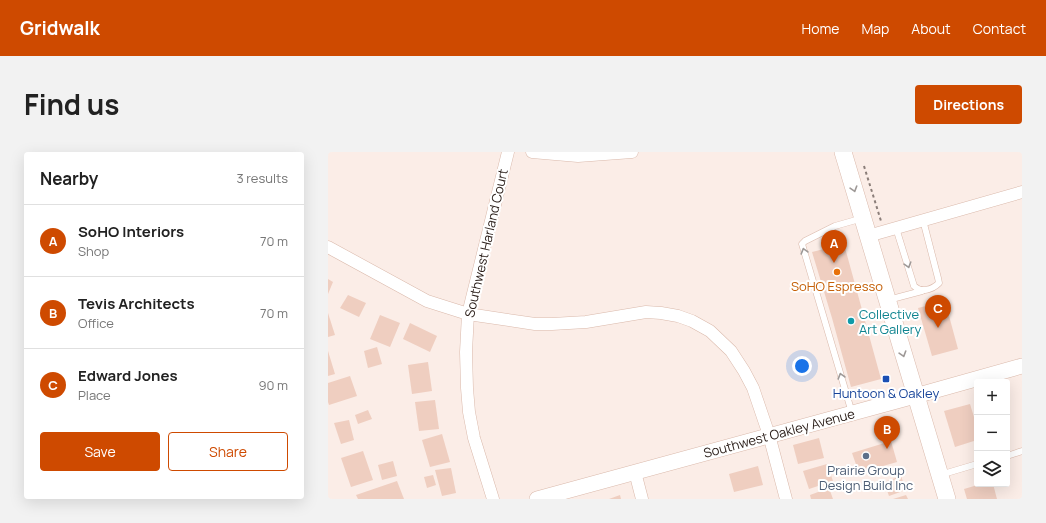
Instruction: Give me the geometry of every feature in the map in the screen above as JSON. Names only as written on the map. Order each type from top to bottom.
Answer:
[{"type":"main road","points":[[840,154],[863,218],[947,499]]},
{"type":"street","name":"Southwest Harland Court","points":[[493,499],[474,438],[469,412],[466,359],[468,314],[508,152]]},
{"type":"street","points":[[532,152],[578,156],[632,152]]},
{"type":"street","points":[[868,236],[1022,192]]},
{"type":"street","points":[[328,247],[427,301],[468,314],[535,324],[586,322],[646,312],[678,316],[692,321],[710,331],[731,351],[744,370],[753,388],[769,435],[786,499]]},
{"type":"street","name":"Southwest Oakley Avenue","points":[[537,499],[1022,366]]},
{"type":"street","points":[[635,472],[642,499]]},
{"type":"lane","points":[[852,413],[802,244],[835,226],[863,218]]},
{"type":"lane","points":[[887,301],[930,289],[939,283],[923,220]]},
{"type":"lane","points":[[896,228],[914,286],[922,290]]},
{"type":"lane","points":[[1010,455],[1022,451]]},
{"type":"lane","points":[[939,475],[974,465]]},
{"type":"path","points":[[864,166],[884,231]]},
{"type":"building","points":[[844,244],[881,379],[851,387],[812,252]]},
{"type":"building","points":[[328,279],[333,282],[328,294]]},
{"type":"building","points":[[348,295],[366,303],[359,317],[340,308]]},
{"type":"building","points":[[945,301],[958,349],[932,356],[918,308]]},
{"type":"building","points":[[328,313],[335,335],[328,337]]},
{"type":"building","points":[[380,315],[400,323],[390,347],[370,339]]},
{"type":"building","points":[[410,323],[437,336],[430,352],[403,339]]},
{"type":"building","points":[[377,347],[382,364],[368,368],[364,351]]},
{"type":"building","points":[[328,351],[335,374],[328,376]]},
{"type":"building","points":[[428,362],[432,391],[412,394],[408,365]]},
{"type":"building","points":[[350,376],[357,396],[329,405],[328,383]]},
{"type":"building","points":[[435,400],[439,429],[419,431],[415,402]]},
{"type":"building","points":[[970,404],[974,417],[974,441],[955,447],[944,411]]},
{"type":"building","points":[[368,410],[372,419],[358,424],[355,415]]},
{"type":"building","points":[[349,420],[354,440],[341,444],[334,423]]},
{"type":"building","points":[[442,434],[450,462],[430,467],[422,440]]},
{"type":"building","points":[[819,438],[824,458],[798,464],[793,445]]},
{"type":"building","points":[[891,441],[897,462],[859,473],[852,453]]},
{"type":"building","points":[[363,451],[373,480],[351,487],[341,458]]},
{"type":"building","points":[[393,461],[397,476],[382,480],[378,465]]},
{"type":"building","points":[[827,464],[833,481],[809,489],[803,471]]},
{"type":"building","points":[[758,466],[763,485],[734,492],[729,474]]},
{"type":"building","points":[[451,468],[456,493],[442,496],[435,470]]},
{"type":"building","points":[[433,475],[436,485],[427,488],[424,477]]},
{"type":"building","points":[[901,476],[906,490],[889,496],[884,482]]},
{"type":"building","points":[[397,481],[404,499],[358,499],[356,495]]},
{"type":"building","points":[[974,486],[994,487],[997,499],[967,499],[964,489]]},
{"type":"building","points":[[829,488],[833,499],[811,499],[810,495]]},
{"type":"building","points":[[620,495],[621,499],[609,499]]},
{"type":"building","points":[[906,495],[908,499],[893,499]]},
{"type":"place","name":"SoHO Interiors","points":[[834,263]]},
{"type":"place","name":"SoHO Espresso","points":[[837,272]]},
{"type":"place","name":"Collective Art Gallery","points":[[851,321]]},
{"type":"place","name":"Edward Jones","points":[[938,328]]},
{"type":"place","name":"Huntoon & Oakley","points":[[886,379]]},
{"type":"place","name":"Tevis Architects","points":[[887,449]]},
{"type":"place","name":"Prairie Group Design Build Inc","points":[[866,456]]}]
